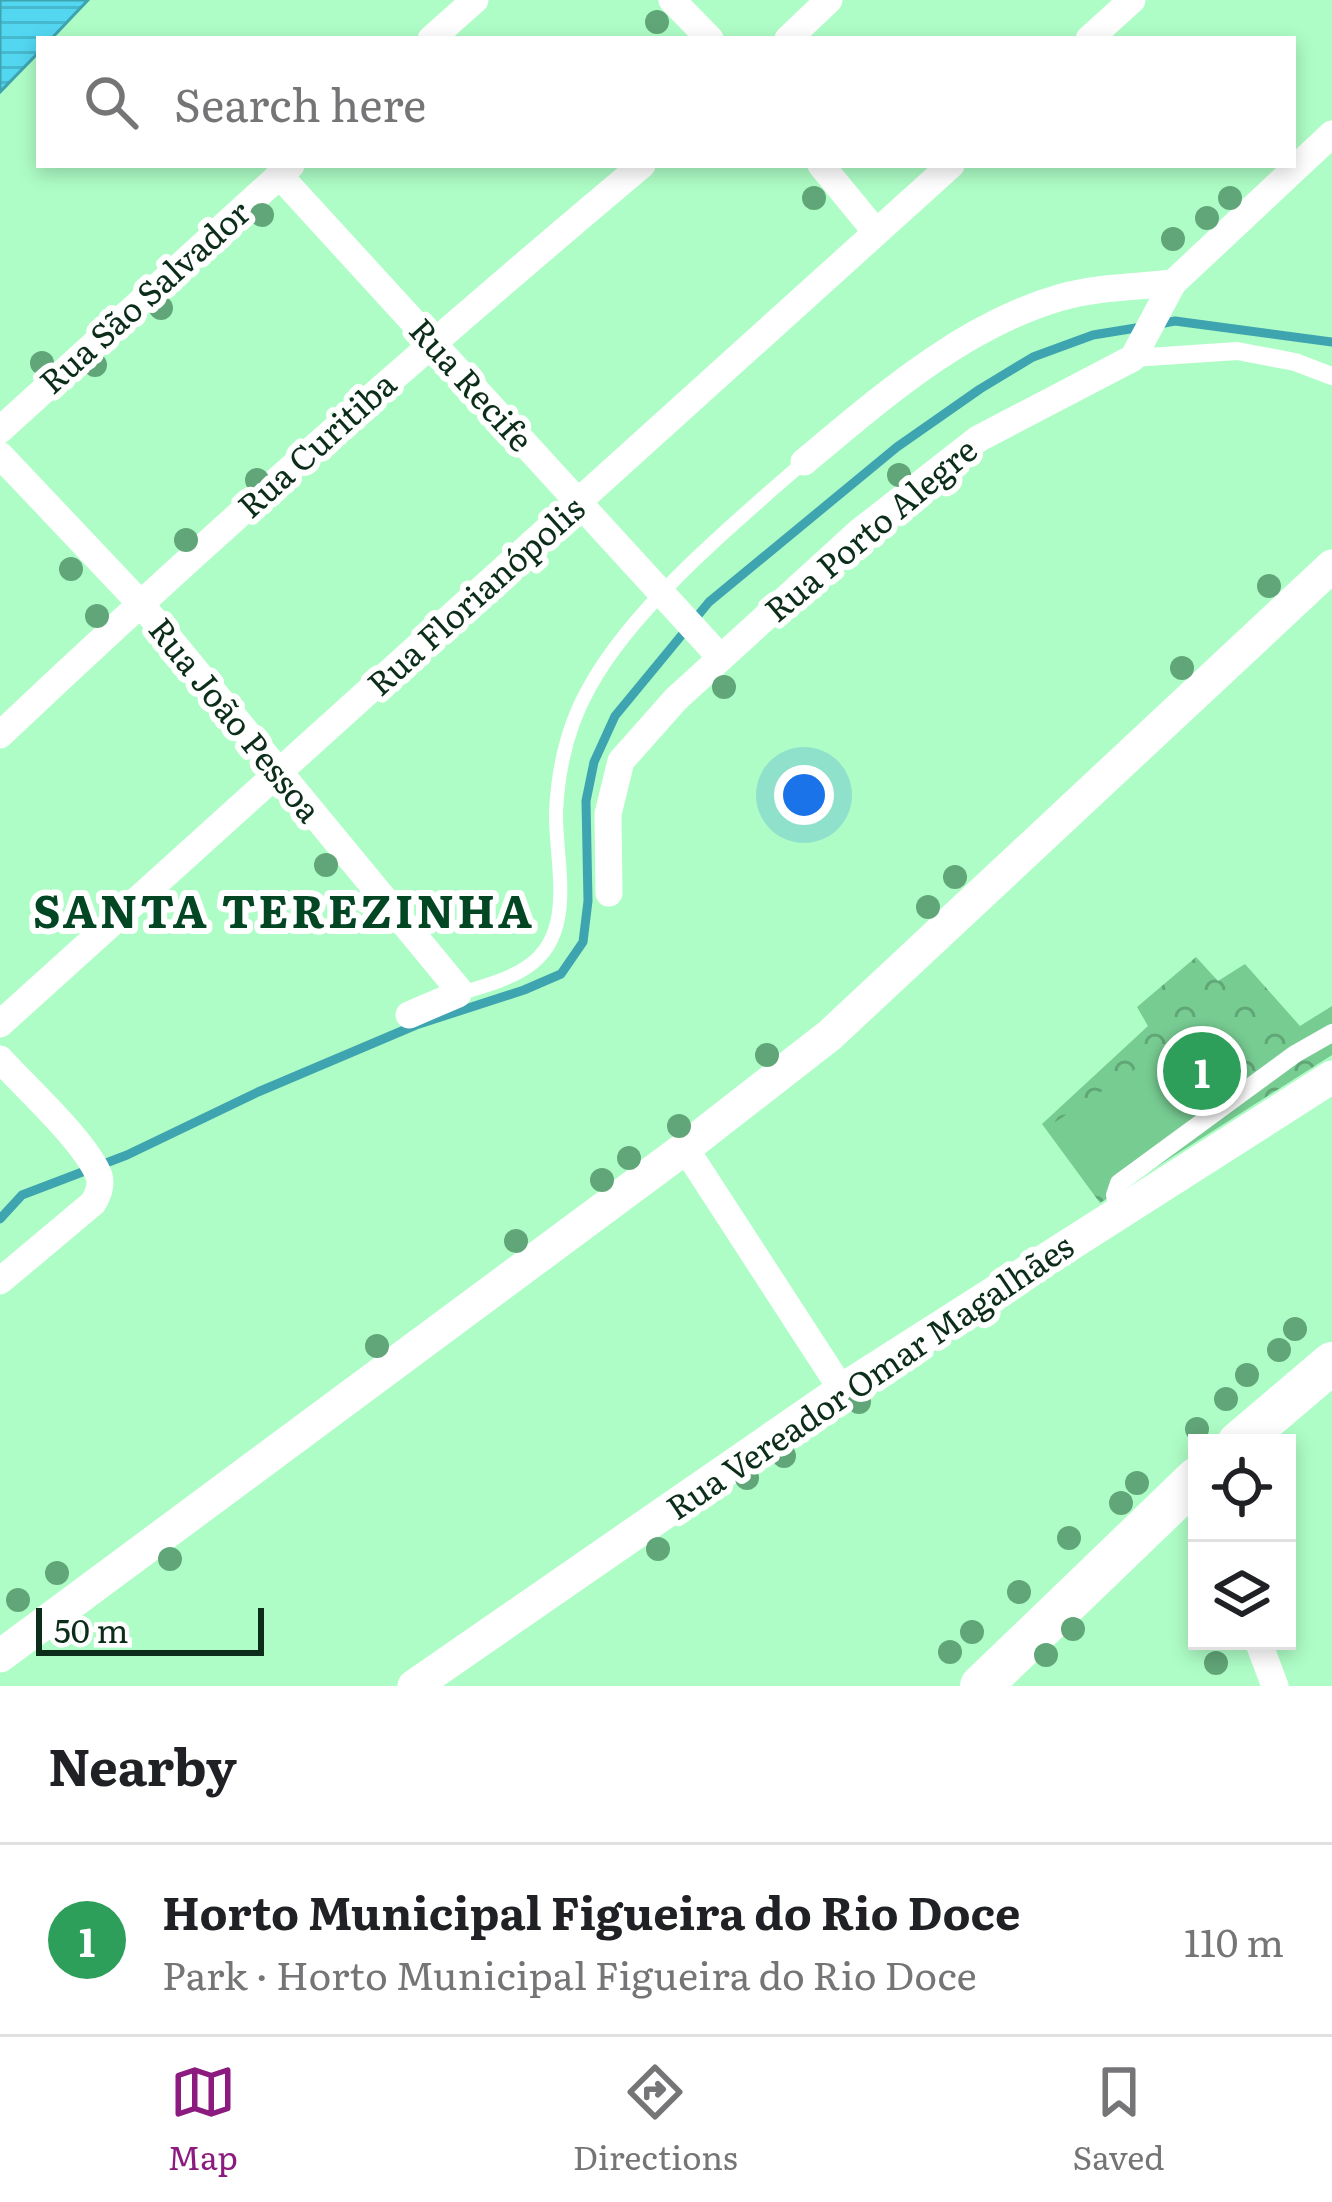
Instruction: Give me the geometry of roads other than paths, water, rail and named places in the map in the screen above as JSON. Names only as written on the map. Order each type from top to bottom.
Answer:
[{"type":"main road","points":[[1249,1434],[1332,1363]]},
{"type":"main road","points":[[981,1686],[1188,1488]]},
{"type":"street","points":[[434,36],[475,0]]},
{"type":"street","points":[[672,0],[707,36]]},
{"type":"street","points":[[791,36],[830,0]]},
{"type":"street","points":[[1092,36],[1132,0]]},
{"type":"street","points":[[1296,168],[1332,134]]},
{"type":"street","name":"Rua Curitiba","points":[[0,735],[434,340],[638,168]]},
{"type":"street","points":[[823,168],[876,232]]},
{"type":"street","name":"Rua Florianópolis","points":[[0,1024],[948,168]]},
{"type":"street","points":[[1133,358],[1173,283],[1296,168]]},
{"type":"street","name":"Rua Recife","points":[[285,170],[577,505],[720,657]]},
{"type":"street","name":"Rua São Salvador","points":[[0,430],[285,170]]},
{"type":"street","points":[[804,462],[905,378],[993,326],[1063,296],[1173,283]]},
{"type":"street","points":[[1133,358],[1237,351],[1295,362],[1332,376]]},
{"type":"street","name":"Rua Porto Alegre","points":[[610,893],[608,814],[621,760],[720,657],[859,532],[978,440],[1133,358]]},
{"type":"street","name":"Rua João Pessoa","points":[[0,455],[140,603],[453,981],[458,994]]},
{"type":"street","points":[[0,1656],[685,1148],[830,1035],[1332,566]]},
{"type":"street","points":[[410,1015],[458,994]]},
{"type":"street","points":[[1119,1213],[1115,1196],[1119,1183],[1295,1054],[1332,1033]]},
{"type":"street","points":[[0,1059],[74,1140],[100,1178],[100,1192],[93,1203],[0,1281]]},
{"type":"street","name":"Rua Vereador Omar Magalhães","points":[[414,1686],[842,1390],[1332,1077]]},
{"type":"street","points":[[685,1148],[842,1390]]},
{"type":"street","points":[[1261,1650],[1275,1686]]},
{"type":"lane","points":[[458,994],[527,968],[553,939],[560,902],[556,811],[567,738],[587,691],[620,638],[804,462]]},
{"type":"water","points":[[0,0],[88,0],[54,36],[36,36],[36,55],[0,92]]},
{"type":"waterway","points":[[1159,324],[1175,321],[1332,342]]},
{"type":"waterway","points":[[0,1219],[22,1195],[127,1155],[258,1092],[416,1025],[561,974],[583,942],[588,901],[586,801],[594,762],[615,716],[709,602],[897,447],[980,389],[1033,357],[1093,335],[1142,327]]},
{"type":"place","name":"Horto Municipal Figueira do Rio Doce","points":[[1202,1071]]},
{"type":"district","name":"SANTA TEREZINHA","points":[[284,912]]}]
